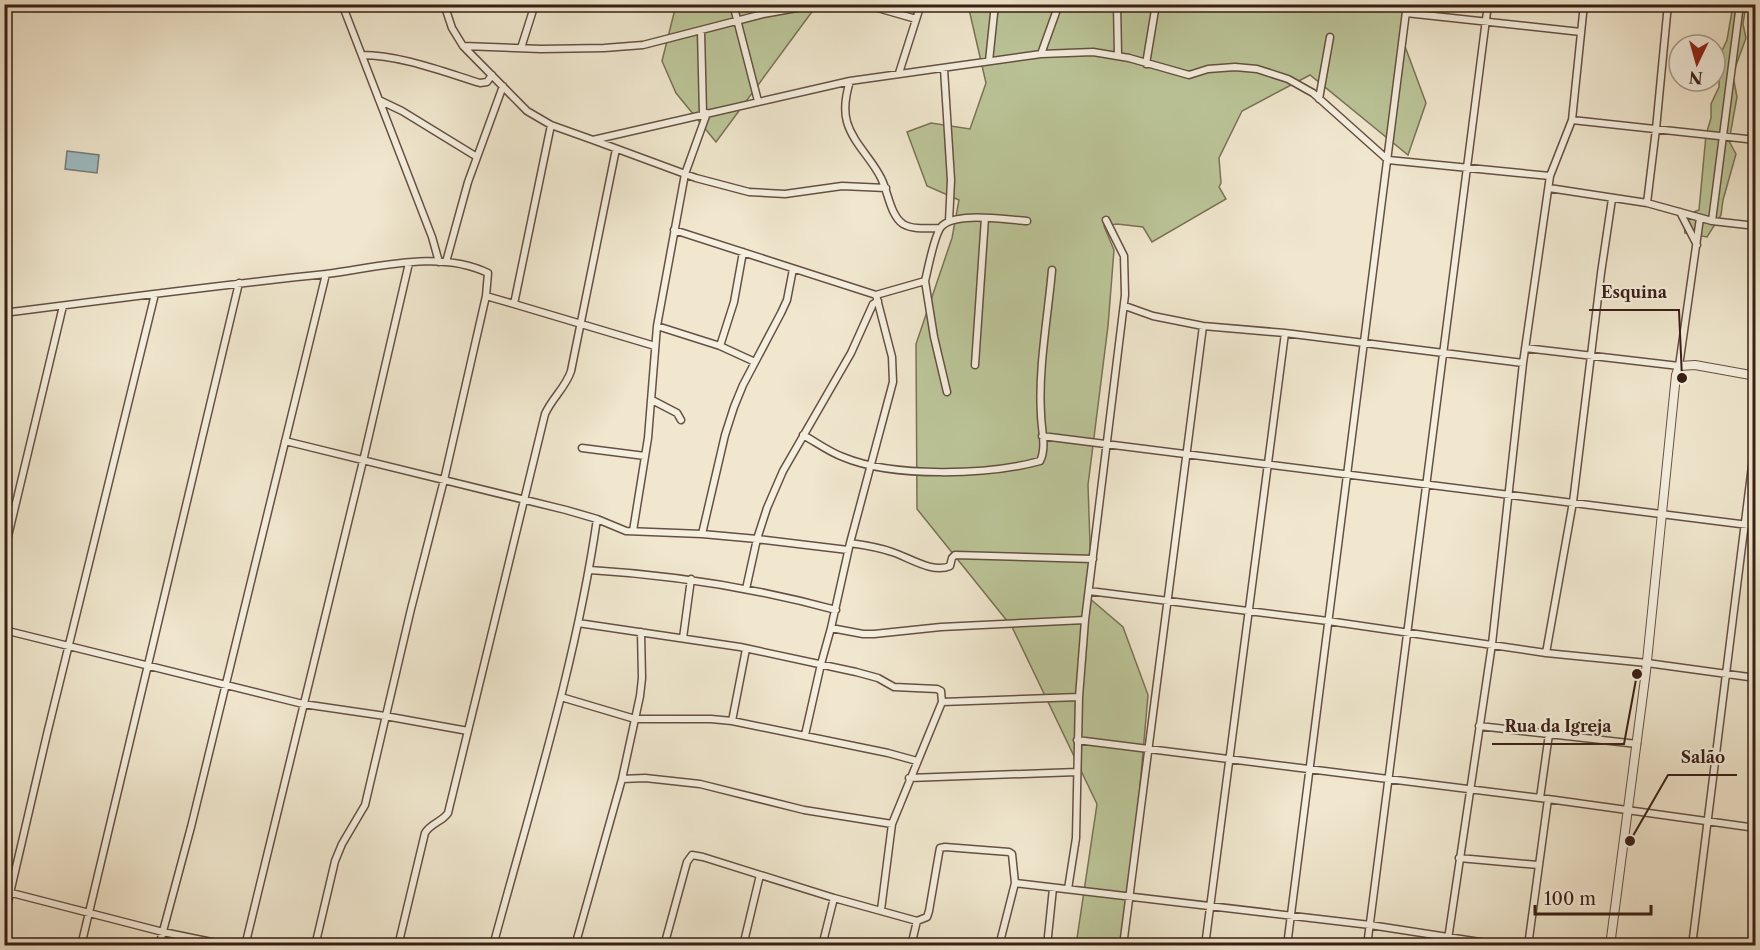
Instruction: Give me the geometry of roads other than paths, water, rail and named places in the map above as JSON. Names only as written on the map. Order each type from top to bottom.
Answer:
[{"type":"street","points":[[342,4],[443,262]]},
{"type":"street","points":[[444,4],[452,28],[463,46],[527,111],[551,125],[684,174],[729,188],[768,194],[785,194],[842,186],[886,188]]},
{"type":"street","points":[[521,48],[535,4]]},
{"type":"street","points":[[733,4],[758,101]]},
{"type":"street","points":[[463,46],[604,48],[644,45],[763,14],[819,4]]},
{"type":"street","points":[[899,73],[921,4]]},
{"type":"street","points":[[989,62],[995,4]]},
{"type":"street","points":[[1041,54],[1059,4]]},
{"type":"street","points":[[1117,4],[1118,56]]},
{"type":"street","points":[[1146,64],[1156,4]]},
{"type":"street","points":[[1287,945],[1407,4]]},
{"type":"street","points":[[1367,945],[1488,4]]},
{"type":"street","points":[[1447,945],[1492,644],[1523,363],[1550,176],[1572,120],[1584,4]]},
{"type":"street","points":[[1647,203],[1668,4]]},
{"type":"street","points":[[1712,221],[1740,4]]},
{"type":"street","points":[[865,5],[916,19]]},
{"type":"street","points":[[1407,13],[1581,32]]},
{"type":"street","points":[[633,531],[652,400],[657,326],[684,174],[705,114],[701,31]]},
{"type":"street","points":[[1319,99],[1330,37]]},
{"type":"street","points":[[593,140],[850,81],[1041,54],[1094,52],[1189,75],[1217,68],[1235,67],[1257,69],[1288,79],[1313,93],[1388,160],[1550,176]]},
{"type":"street","points":[[362,55],[404,61],[480,83],[487,82],[492,75]]},
{"type":"street","points":[[944,69],[951,180],[949,221]]},
{"type":"street","points":[[850,81],[845,99],[847,122],[880,176],[893,210],[902,223],[911,227],[940,228]]},
{"type":"street","points":[[443,262],[468,182],[503,86]]},
{"type":"street","points":[[379,100],[402,111],[477,157]]},
{"type":"street","points":[[1572,120],[1755,140]]},
{"type":"street","points":[[514,304],[551,125]]},
{"type":"street","points":[[398,945],[425,833],[428,828],[443,820],[448,813],[545,414],[551,401],[569,378],[616,149]]},
{"type":"street","points":[[1549,188],[1647,203],[1712,221],[1755,226]]},
{"type":"street","points":[[1546,652],[1573,502],[1612,199]]},
{"type":"street","points":[[1680,212],[1697,245]]},
{"type":"street","points":[[975,365],[985,218]]},
{"type":"street","points":[[947,392],[934,337],[925,281],[940,228],[949,221],[985,218],[1027,221]]},
{"type":"street","points":[[1610,945],[1647,663],[1675,381],[1700,218]]},
{"type":"street","points":[[1068,889],[1076,838],[1077,740],[1085,620],[1125,306],[1124,256],[1106,219]]},
{"type":"street","points":[[674,230],[877,298]]},
{"type":"street","points":[[720,346],[734,302],[743,252]]},
{"type":"street","points":[[4,313],[409,263],[443,262],[488,273],[486,296],[444,480],[365,805],[342,844],[335,861],[315,945]]},
{"type":"street","points":[[245,945],[409,263]]},
{"type":"street","points":[[702,534],[725,435],[734,407],[787,300],[793,269]]},
{"type":"street","points":[[803,435],[843,457],[871,466],[912,472],[972,471],[1040,460],[1042,457],[1040,411],[1052,270]]},
{"type":"street","points":[[159,945],[181,868],[326,274]]},
{"type":"street","points":[[746,589],[757,539],[776,487],[803,435],[851,353],[873,304],[877,298],[925,281]]},
{"type":"street","points":[[81,945],[239,283]]},
{"type":"street","points":[[4,918],[8,892],[155,294]]},
{"type":"street","points":[[486,296],[581,326],[655,346]]},
{"type":"street","points":[[805,735],[893,374],[886,328],[877,298]]},
{"type":"street","points":[[4,553],[63,306]]},
{"type":"street","points":[[1125,306],[1153,316],[1203,326],[1285,333],[1523,363]]},
{"type":"street","points":[[657,326],[720,346],[755,362]]},
{"type":"street","points":[[1123,945],[1203,326]]},
{"type":"street","points":[[1205,945],[1285,333]]},
{"type":"street","points":[[1525,348],[1695,366],[1755,376]]},
{"type":"street","points":[[652,400],[677,414],[681,420]]},
{"type":"street","points":[[1692,945],[1755,434]]},
{"type":"street","points":[[1042,436],[1755,526]]},
{"type":"street","points":[[285,441],[597,519],[617,528],[633,531],[702,534],[849,547],[871,546],[926,565],[944,568],[950,566],[952,558],[956,555],[1093,559]]},
{"type":"street","points":[[582,448],[645,456]]},
{"type":"street","points":[[493,945],[561,697],[590,570],[597,519]]},
{"type":"street","points":[[590,570],[691,579],[836,610]]},
{"type":"street","points":[[683,638],[691,579]]},
{"type":"street","points":[[1089,591],[1755,678]]},
{"type":"street","points":[[831,628],[874,634],[941,627],[1085,620]]},
{"type":"street","points":[[578,623],[683,638],[821,664],[878,678],[894,687],[938,689],[941,692],[942,702],[892,824],[881,910]]},
{"type":"street","points":[[4,630],[303,704],[468,731]]},
{"type":"street","points":[[575,945],[622,779],[635,719],[642,678],[641,632]]},
{"type":"street","points":[[732,721],[746,649]]},
{"type":"street","points":[[561,697],[635,719],[684,718],[732,721],[917,761]]},
{"type":"street","points":[[942,702],[1079,697]]},
{"type":"street","points":[[1479,726],[1637,744]]},
{"type":"street","points":[[1528,945],[1538,865],[1549,734]]},
{"type":"street","points":[[1077,740],[1544,798],[1755,828]]},
{"type":"street","points":[[909,778],[1077,772]]},
{"type":"street","points":[[622,779],[645,778],[700,784],[804,810],[892,824]]},
{"type":"street","points":[[664,945],[687,862],[692,855],[703,856],[834,898],[917,921],[927,917],[929,911],[940,848],[1009,852],[1014,858],[1015,883],[999,945]]},
{"type":"street","points":[[1459,858],[1538,865]]},
{"type":"street","points":[[743,945],[760,875]]},
{"type":"street","points":[[1015,883],[1370,925],[1506,945]]},
{"type":"street","points":[[1047,945],[1053,888]]},
{"type":"street","points":[[8,892],[163,932],[230,945]]},
{"type":"street","points":[[822,945],[834,898]]},
{"type":"street","points":[[912,945],[917,921]]},
{"type":"water","points":[[67,151],[99,155],[97,173],[65,169]]},
{"type":"place","name":"Esquina","points":[[1682,378]]},
{"type":"place","name":"Rua da Igreja","points":[[1637,674]]},
{"type":"place","name":"Salão","points":[[1630,841]]}]
